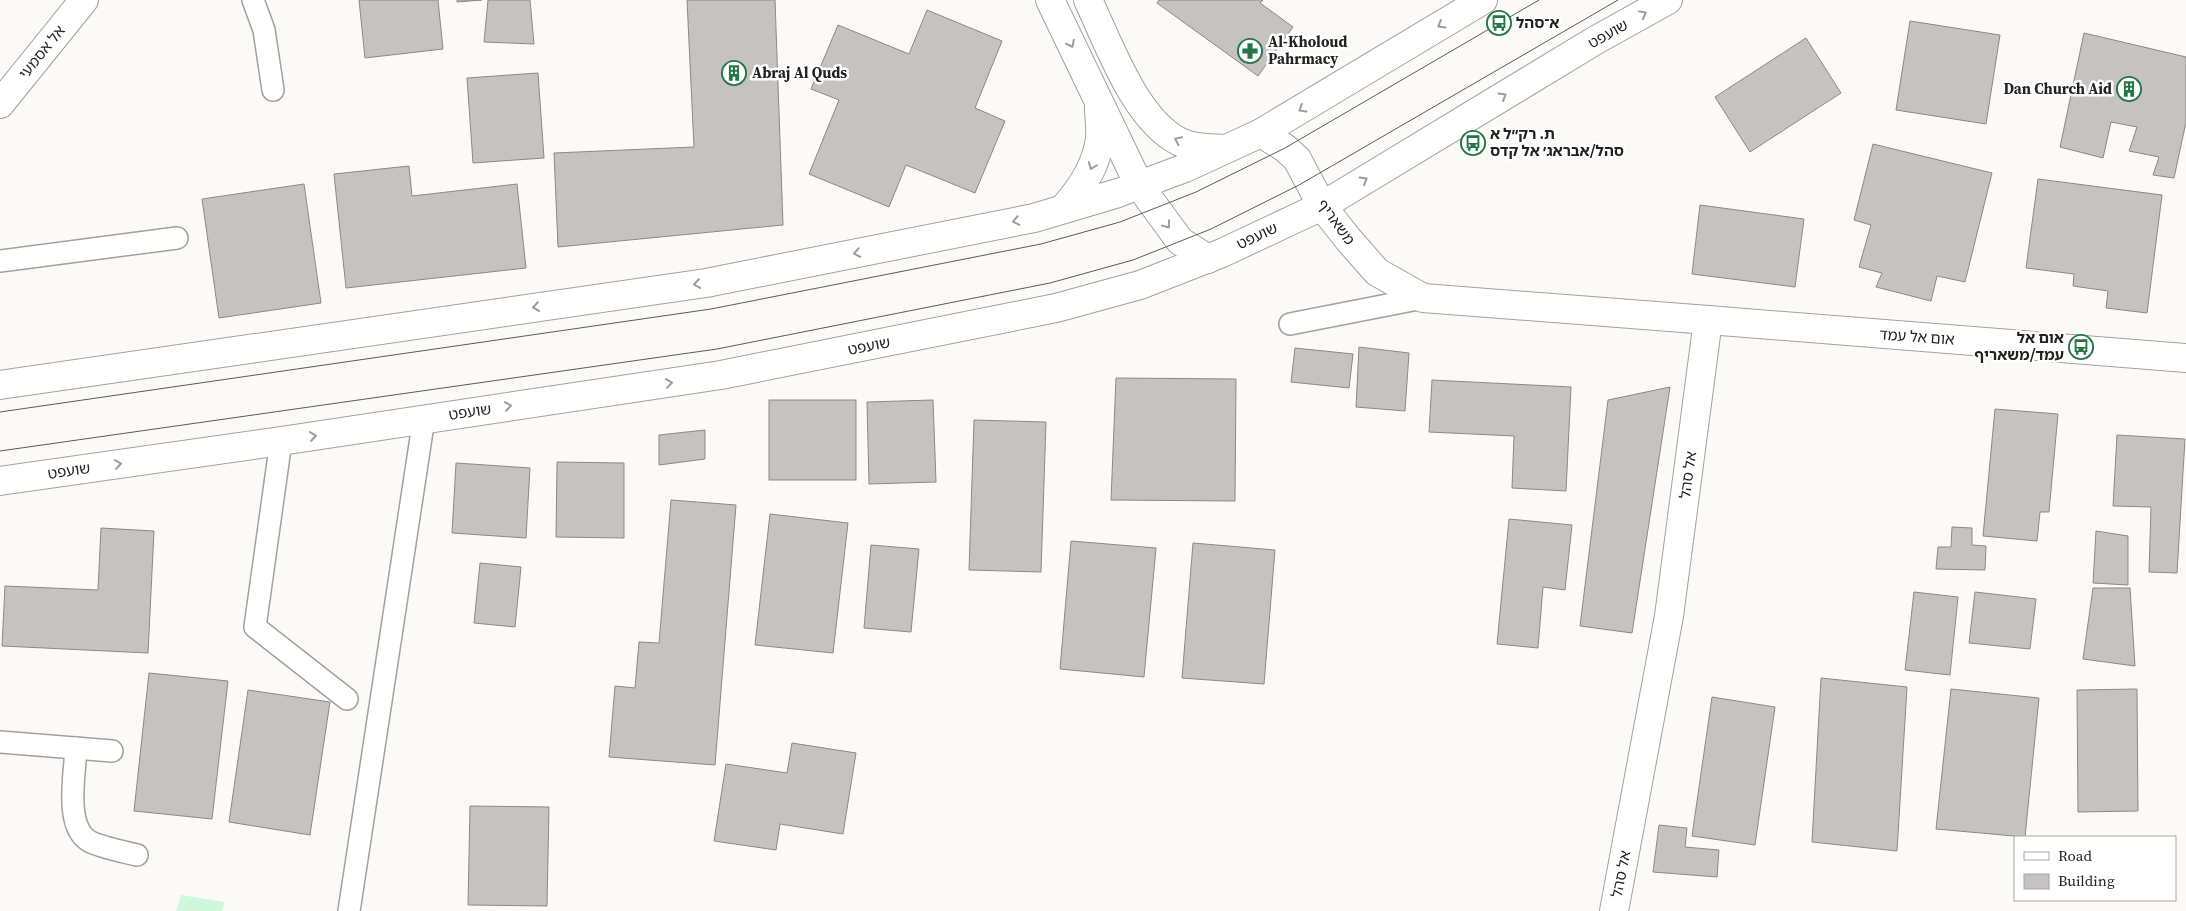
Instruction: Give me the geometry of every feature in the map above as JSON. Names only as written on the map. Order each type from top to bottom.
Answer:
[{"type":"street","name":"אל אסמעי","points":[[0,104],[84,0]]},
{"type":"street","points":[[1050,0],[1139,185],[1180,241],[1208,259]]},
{"type":"street","points":[[1088,0],[1131,91],[1152,121],[1166,134],[1181,143],[1199,148],[1225,149]]},
{"type":"street","points":[[0,385],[706,283],[1034,218],[1139,185],[1185,168],[1261,133],[1483,0]]},
{"type":"street","name":"שועפט","points":[[0,481],[721,375],[1056,308],[1140,285],[1208,259],[1322,206],[1596,40],[1668,0]]},
{"type":"street","points":[[1063,209],[1083,187],[1093,163],[1100,139],[1098,101]]},
{"type":"street","name":"משאריף","points":[[1261,133],[1285,148],[1297,159],[1322,206],[1377,272],[1423,298]]},
{"type":"street","points":[[1423,298],[1708,320]]},
{"type":"street","name":"אום אל עמד","points":[[1708,320],[2186,358]]},
{"type":"street","name":"אל סהל","points":[[1614,911],[1669,616],[1708,320]]},
{"type":"lane","points":[[253,0],[264,30],[273,90]]},
{"type":"lane","points":[[0,260],[177,238]]},
{"type":"lane","points":[[1290,324],[1423,298]]},
{"type":"lane","points":[[348,911],[424,418]]},
{"type":"lane","points":[[281,441],[256,626],[347,699]]},
{"type":"lane","points":[[0,742],[112,751]]},
{"type":"lane","points":[[76,748],[72,810],[76,826],[88,840],[137,855]]},
{"type":"green space","points":[[181,895],[225,902],[222,911],[176,911]]},
{"type":"building","points":[[359,0],[438,0],[443,49],[365,58]]},
{"type":"building","points":[[457,0],[482,0],[457,2]]},
{"type":"building","points":[[488,0],[530,0],[534,44],[484,42]]},
{"type":"building","name":"Abraj Al Quds","points":[[687,0],[775,0],[783,225],[558,247],[554,153],[694,147]]},
{"type":"building","name":"Al-Kholoud Pahrmacy","points":[[1159,0],[1263,0],[1260,3],[1293,27],[1258,76],[1157,3]]},
{"type":"building","points":[[927,10],[1002,41],[975,108],[1005,121],[975,193],[906,165],[889,207],[809,174],[839,100],[811,89],[838,25],[909,54]]},
{"type":"building","points":[[1910,21],[2000,35],[1986,124],[1896,110]]},
{"type":"building","name":"Dan Church Aid","points":[[2084,33],[2186,57],[2186,122],[2174,178],[2153,175],[2159,157],[2129,151],[2137,127],[2111,122],[2103,158],[2060,147]]},
{"type":"building","points":[[1806,38],[1841,93],[1750,152],[1715,97]]},
{"type":"building","points":[[538,73],[544,158],[473,163],[467,78]]},
{"type":"building","points":[[1873,144],[1992,173],[1965,282],[1937,276],[1931,301],[1876,287],[1882,273],[1859,267],[1871,225],[1854,220]]},
{"type":"building","points":[[409,166],[412,196],[517,184],[526,268],[346,288],[334,174]]},
{"type":"building","points":[[2038,179],[2162,195],[2147,313],[2106,308],[2108,291],[2073,286],[2074,274],[2026,268]]},
{"type":"building","points":[[304,184],[321,303],[219,318],[202,199]]},
{"type":"building","points":[[1700,205],[1804,219],[1795,287],[1692,274]]},
{"type":"building","points":[[1359,347],[1409,353],[1405,411],[1356,407]]},
{"type":"building","points":[[1295,348],[1353,354],[1349,388],[1291,382]]},
{"type":"building","points":[[1116,378],[1236,379],[1235,501],[1111,500]]},
{"type":"building","points":[[1432,380],[1571,387],[1566,491],[1512,488],[1514,436],[1429,432]]},
{"type":"building","points":[[1670,387],[1632,633],[1580,626],[1608,400]]},
{"type":"building","points":[[769,400],[856,400],[856,480],[769,480]]},
{"type":"building","points":[[933,400],[936,482],[869,484],[867,402]]},
{"type":"building","points":[[1995,409],[2058,414],[2049,512],[2040,512],[2037,541],[1983,536]]},
{"type":"building","points":[[974,420],[1046,422],[1041,572],[969,570]]},
{"type":"building","points":[[705,430],[705,459],[659,465],[659,435]]},
{"type":"building","points":[[2117,435],[2185,439],[2177,573],[2149,572],[2151,507],[2113,506]]},
{"type":"building","points":[[557,462],[624,463],[624,538],[556,537]]},
{"type":"building","points":[[456,463],[530,468],[526,538],[452,533]]},
{"type":"building","points":[[671,500],[736,505],[715,765],[609,757],[615,686],[635,688],[639,642],[659,643]]},
{"type":"building","points":[[770,514],[848,523],[833,653],[755,645]]},
{"type":"building","points":[[1509,519],[1572,525],[1565,590],[1543,587],[1538,648],[1497,644]]},
{"type":"building","points":[[1952,527],[1972,528],[1972,545],[1986,546],[1985,570],[1936,569],[1938,547],[1951,547]]},
{"type":"building","points":[[101,528],[154,531],[148,653],[2,646],[5,586],[98,590]]},
{"type":"building","points":[[2096,531],[2128,536],[2128,585],[2093,583]]},
{"type":"building","points":[[1071,541],[1156,548],[1144,677],[1060,669]]},
{"type":"building","points":[[1193,543],[1275,550],[1264,684],[1182,678]]},
{"type":"building","points":[[871,545],[919,549],[911,632],[864,628]]},
{"type":"building","points":[[480,563],[521,567],[515,627],[474,623]]},
{"type":"building","points":[[2093,588],[2130,588],[2135,666],[2083,659]]},
{"type":"building","points":[[1914,592],[1958,597],[1950,675],[1905,670]]},
{"type":"building","points":[[1975,592],[2036,599],[2030,649],[1969,643]]},
{"type":"building","points":[[149,673],[228,681],[212,819],[134,811]]},
{"type":"building","points":[[1821,678],[1907,687],[1897,851],[1812,842]]},
{"type":"building","points":[[1951,689],[2039,698],[2025,836],[1936,829]]},
{"type":"building","points":[[2137,689],[2138,811],[2078,812],[2077,690]]},
{"type":"building","points":[[248,690],[330,702],[310,835],[229,822]]},
{"type":"building","points":[[1712,697],[1775,707],[1755,845],[1692,836]]},
{"type":"building","points":[[792,743],[856,753],[843,834],[780,824],[776,850],[714,841],[726,764],[787,773]]},
{"type":"building","points":[[470,806],[549,807],[547,906],[468,905]]},
{"type":"building","points":[[1659,825],[1687,828],[1685,847],[1719,850],[1717,877],[1653,872]]},
{"type":"tram line","points":[[0,412],[711,309],[1041,244],[1120,222],[1196,192],[1285,148],[1539,0]]},
{"type":"tram line","points":[[0,451],[717,349],[1050,283],[1133,260],[1211,229],[1299,185],[1618,0]]},
{"type":"place","name":"א־סהל","points":[[1499,23]]},
{"type":"place","name":"Al-Kholoud Pahrmacy","points":[[1250,51]]},
{"type":"place","name":"Abraj Al Quds","points":[[734,73]]},
{"type":"place","name":"Dan Church Aid","points":[[2129,89]]},
{"type":"place","name":"ת. רק״ל א סהל/אבראג׳ אל קדס","points":[[1473,143]]},
{"type":"place","name":"אום אל עמד/משאריף","points":[[2081,347]]}]
